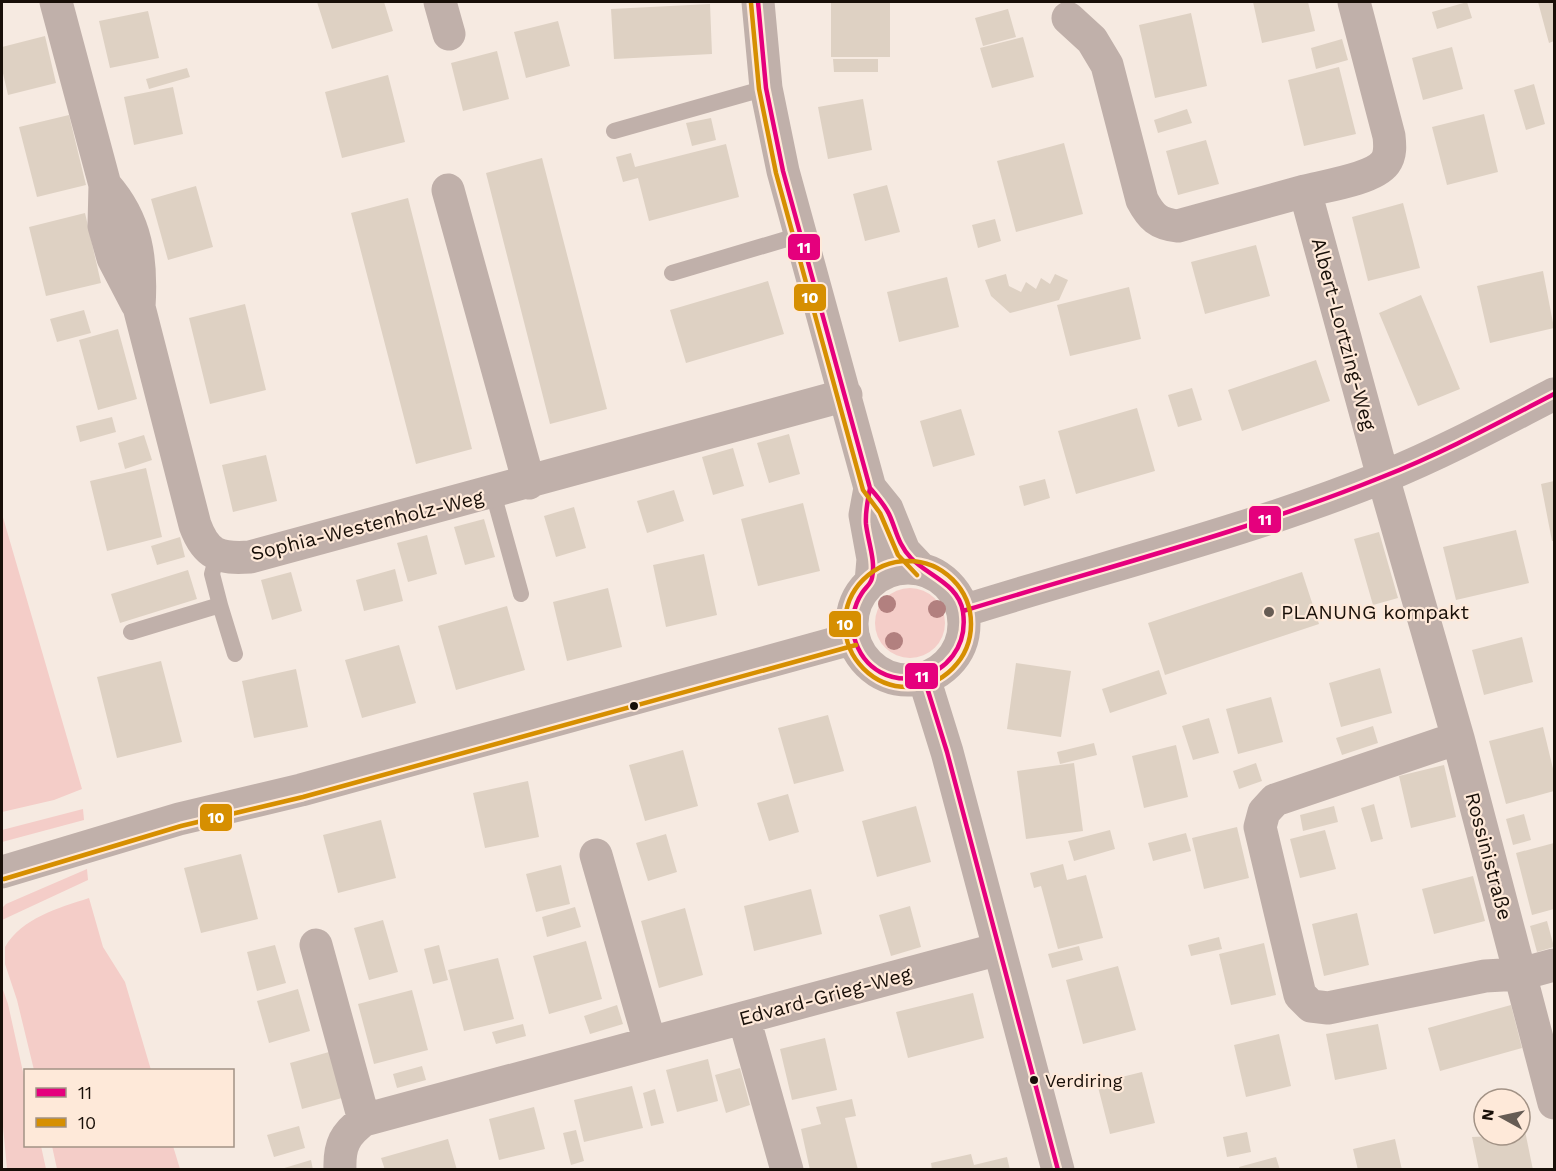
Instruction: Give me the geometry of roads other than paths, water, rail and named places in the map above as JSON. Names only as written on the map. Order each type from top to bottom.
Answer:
[{"type":"street","points":[[57,2],[105,185],[104,226],[113,258],[124,284],[139,307],[195,525],[202,544],[217,555]]},
{"type":"street","points":[[440,2],[449,34]]},
{"type":"street","points":[[758,2],[766,88],[800,235],[870,488],[866,515],[873,559],[871,582]]},
{"type":"street","points":[[1068,18],[1092,40],[1107,65],[1142,200],[1150,216],[1162,224],[1178,226],[1374,173],[1385,163],[1390,152],[1389,136],[1354,2]]},
{"type":"street","points":[[448,190],[529,483]]},
{"type":"street","name":"Albert-Lortzing-Weg","points":[[1305,191],[1383,477],[1458,738]]},
{"type":"street","points":[[963,611],[1211,538],[1383,477],[1440,453],[1554,394]]},
{"type":"street","name":"Sophia-Westenholz-Weg","points":[[217,555],[250,557],[493,493],[846,395]]},
{"type":"street","points":[[870,488],[887,509],[904,551],[922,570],[948,585],[963,611],[962,641],[955,656],[946,666],[924,678],[896,679],[881,673],[868,663],[854,638],[854,609],[871,582],[893,570],[922,570]]},
{"type":"street","points":[[2,872],[179,819],[312,787],[854,638]]},
{"type":"street","points":[[924,678],[1058,1170]]},
{"type":"street","points":[[1458,738],[1275,800],[1264,812],[1260,827],[1300,995],[1311,1006],[1328,1008],[1485,976],[1521,974],[1554,965]]},
{"type":"street","name":"Rossinistraße","points":[[1458,738],[1554,1103]]},
{"type":"street","points":[[596,855],[650,1043]]},
{"type":"street","points":[[316,945],[364,1120]]},
{"type":"street","name":"Edvard-Grieg-Weg","points":[[340,1170],[339,1152],[346,1133],[364,1120],[999,949]]},
{"type":"street","points":[[744,1018],[787,1170]]},
{"type":"lane","points":[[614,131],[766,88]]},
{"type":"lane","points":[[672,273],[800,235]]},
{"type":"lane","points":[[493,493],[521,594]]},
{"type":"lane","points":[[217,555],[212,574],[235,654]]},
{"type":"lane","points":[[131,632],[220,605]]},
{"type":"place","name":"PLANUNG kompakt","points":[[1269,612]]},
{"type":"place","name":"Verdiring","points":[[1034,1080]]}]
